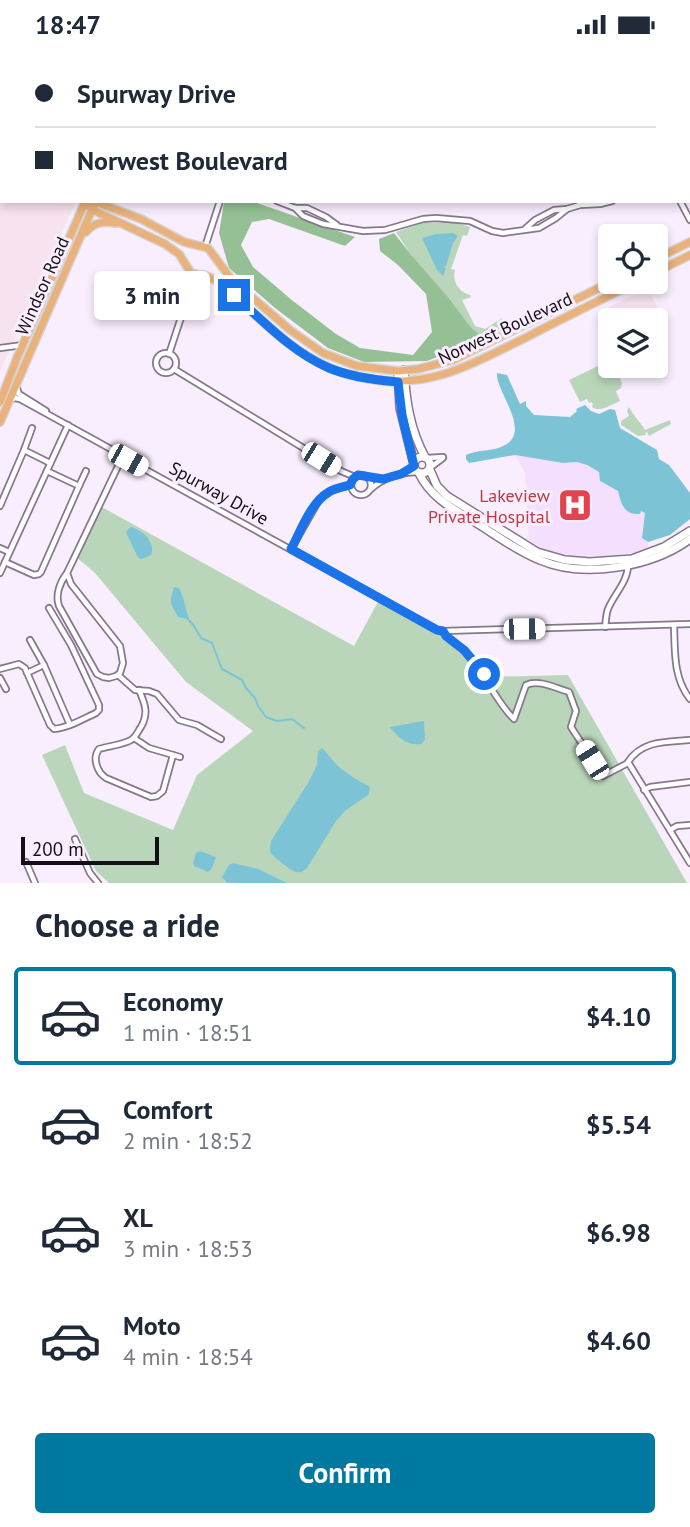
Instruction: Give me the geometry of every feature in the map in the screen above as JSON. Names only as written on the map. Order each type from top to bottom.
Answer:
[{"type":"main road","name":"Windsor Road","points":[[0,403],[85,203]]},
{"type":"main road","points":[[95,204],[127,225],[176,251],[195,275],[204,275],[212,269],[215,258],[205,247],[184,242],[112,203]]},
{"type":"main road","points":[[95,204],[131,215]]},
{"type":"main road","name":"Windsor Road","points":[[0,422],[95,204]]},
{"type":"main road","points":[[77,246],[97,223],[127,225]]},
{"type":"main road","points":[[668,253],[690,242]]},
{"type":"main road","points":[[186,265],[187,253],[196,246]]},
{"type":"main road","points":[[668,266],[690,255]]},
{"type":"main road","name":"Norwest Boulevard","points":[[215,258],[232,280],[314,348],[358,366],[401,370],[453,360],[598,288]]},
{"type":"main road","name":"Norwest Boulevard","points":[[204,275],[216,281],[314,361],[353,376],[401,382],[427,380],[468,366],[612,294]]},
{"type":"street","points":[[205,247],[219,203]]},
{"type":"street","points":[[282,203],[323,225],[375,231],[436,218],[470,221],[497,232],[508,232],[538,228],[567,209]]},
{"type":"street","points":[[524,230],[535,220],[554,210],[604,203]]},
{"type":"street","points":[[681,203],[690,220]]},
{"type":"street","points":[[169,354],[195,275]]},
{"type":"street","points":[[2,348],[23,345]]},
{"type":"street","points":[[2,348],[14,352],[17,358]]},
{"type":"street","points":[[169,354],[175,361],[174,369],[169,373],[159,371],[156,366],[158,356],[169,354]]},
{"type":"street","points":[[174,369],[341,471],[352,481],[353,492],[358,495],[367,493],[383,479],[416,469],[425,473],[443,457],[417,459],[416,469]]},
{"type":"street","points":[[401,370],[402,415],[416,469],[424,483],[440,500],[540,560],[569,568],[628,565],[662,555],[690,539]]},
{"type":"street","points":[[401,382],[418,444],[431,464],[437,486],[447,496],[530,548],[556,559],[574,562],[632,558],[664,547],[690,531]]},
{"type":"street","points":[[15,386],[19,394],[50,414]]},
{"type":"street","points":[[9,400],[18,398],[118,453],[125,451],[128,460],[120,462]]},
{"type":"street","points":[[0,573],[68,425]]},
{"type":"street","points":[[0,506],[32,428]]},
{"type":"street","points":[[23,450],[51,464]]},
{"type":"street","points":[[118,453],[120,462]]},
{"type":"street","name":"Spurway Drive","points":[[128,460],[437,630],[690,624]]},
{"type":"street","points":[[67,573],[71,584],[120,646],[122,663],[118,675],[105,678],[97,674],[57,600],[64,576],[120,462]]},
{"type":"street","points":[[47,471],[79,486]]},
{"type":"street","points":[[5,562],[34,575],[39,574],[86,471]]},
{"type":"street","points":[[291,549],[319,500],[330,491],[361,475],[383,479]]},
{"type":"street","points":[[367,477],[371,482],[370,489]]},
{"type":"street","points":[[0,548],[9,552]]},
{"type":"street","points":[[605,627],[608,609],[624,581],[628,565]]},
{"type":"street","points":[[0,669],[19,664],[25,668],[54,729],[59,730],[99,710],[71,645],[49,608]]},
{"type":"street","points":[[674,625],[676,667],[682,688],[690,699]]},
{"type":"street","name":"Spurway Drive","points":[[443,631],[473,660],[484,674],[496,698],[514,719],[529,683],[539,683],[569,692],[576,711],[571,727],[603,776],[628,762]]},
{"type":"street","points":[[30,640],[70,725]]},
{"type":"street","points":[[27,673],[44,665]]},
{"type":"street","points":[[118,675],[131,687],[157,694],[179,720],[197,725],[221,739]]},
{"type":"street","points":[[1,682],[6,689]]},
{"type":"street","points":[[139,690],[146,704],[146,717],[134,738],[102,747],[96,752],[95,761],[103,776],[151,797],[163,791],[173,755]]},
{"type":"street","points":[[134,738],[149,748],[180,757]]},
{"type":"street","points":[[690,740],[647,745],[629,758],[628,762],[690,863]]},
{"type":"street","points":[[645,790],[690,782]]},
{"type":"street","points":[[670,829],[690,825]]},
{"type":"street","points":[[75,839],[90,873],[98,883]]},
{"type":"street","points":[[26,862],[34,883]]},
{"type":"shaded area","points":[[0,203],[75,203],[0,371]]},
{"type":"shaded area","points":[[636,294],[651,294],[657,308],[607,308]]},
{"type":"shaded area","name":"Lakeview Private Hospital","points":[[515,455],[563,463],[577,462],[599,472],[600,481],[618,491],[620,500],[645,513],[642,538],[648,542],[648,548],[609,556],[574,557],[543,549],[529,540],[525,473]]},
{"type":"green space","points":[[224,203],[257,203],[355,237],[345,246],[269,219],[252,222],[241,245],[253,267],[336,334],[360,348],[413,355],[432,332],[426,294],[380,251],[379,239],[394,233],[472,329],[485,338],[427,361],[364,362],[328,348],[275,308],[229,268],[219,233]]},
{"type":"green space","points":[[453,222],[470,227],[467,236],[463,235],[451,269],[455,270],[457,286],[471,297],[462,300],[475,326],[485,329],[502,318],[507,326],[505,331],[468,350],[396,232],[421,223]]},
{"type":"green space","points":[[598,366],[598,378],[620,378],[621,388],[616,391],[620,401],[603,409],[595,409],[587,399],[580,402],[569,380]]},
{"type":"green space","points":[[629,407],[645,430],[670,420],[671,424],[649,436],[647,432],[646,435],[638,436],[621,425],[621,421],[629,416]]},
{"type":"green space","points":[[98,505],[354,646],[380,598],[447,638],[464,652],[482,677],[568,675],[687,883],[109,883],[96,871],[42,755],[65,745],[84,793],[173,830],[197,775],[253,731],[186,682],[95,573],[75,556]]},
{"type":"water","points":[[453,233],[457,237],[446,266],[443,267],[446,268],[443,276],[437,270],[422,238]]},
{"type":"water","points":[[497,373],[507,375],[520,404],[526,401],[526,406],[534,415],[570,417],[576,409],[585,405],[599,414],[610,409],[615,410],[620,428],[657,450],[659,459],[669,465],[690,493],[690,519],[670,535],[648,542],[642,538],[645,513],[627,511],[618,491],[600,481],[599,472],[587,465],[515,455],[469,463],[466,455],[505,445],[512,439],[515,430]]},
{"type":"water","points":[[131,527],[147,538],[152,546],[151,555],[142,559],[138,557],[126,531]]},
{"type":"water","points":[[174,587],[181,591],[189,618],[187,619],[178,617],[172,605]]},
{"type":"water","points":[[424,721],[425,740],[421,744],[404,740],[390,727]]},
{"type":"water","points":[[322,748],[338,766],[369,786],[370,790],[368,795],[346,810],[336,821],[307,868],[296,872],[272,855],[271,841],[308,783],[317,765],[318,751]]},
{"type":"water","points":[[200,851],[216,857],[208,872],[194,866],[196,853]]},
{"type":"water","points":[[233,863],[258,869],[287,883],[227,883],[222,877]]},
{"type":"waterway","points":[[188,619],[201,638],[212,643],[222,669],[242,680],[266,717],[277,721],[292,719],[304,728]]},
{"type":"place","name":"Lakeview Private Hospital","points":[[575,505]]},
{"type":"route","points":[[234,295],[284,339],[314,361],[353,376],[398,382],[399,401],[414,466],[401,474],[383,479],[358,475],[350,485],[325,494],[310,514],[291,549],[443,631],[484,674]]}]
